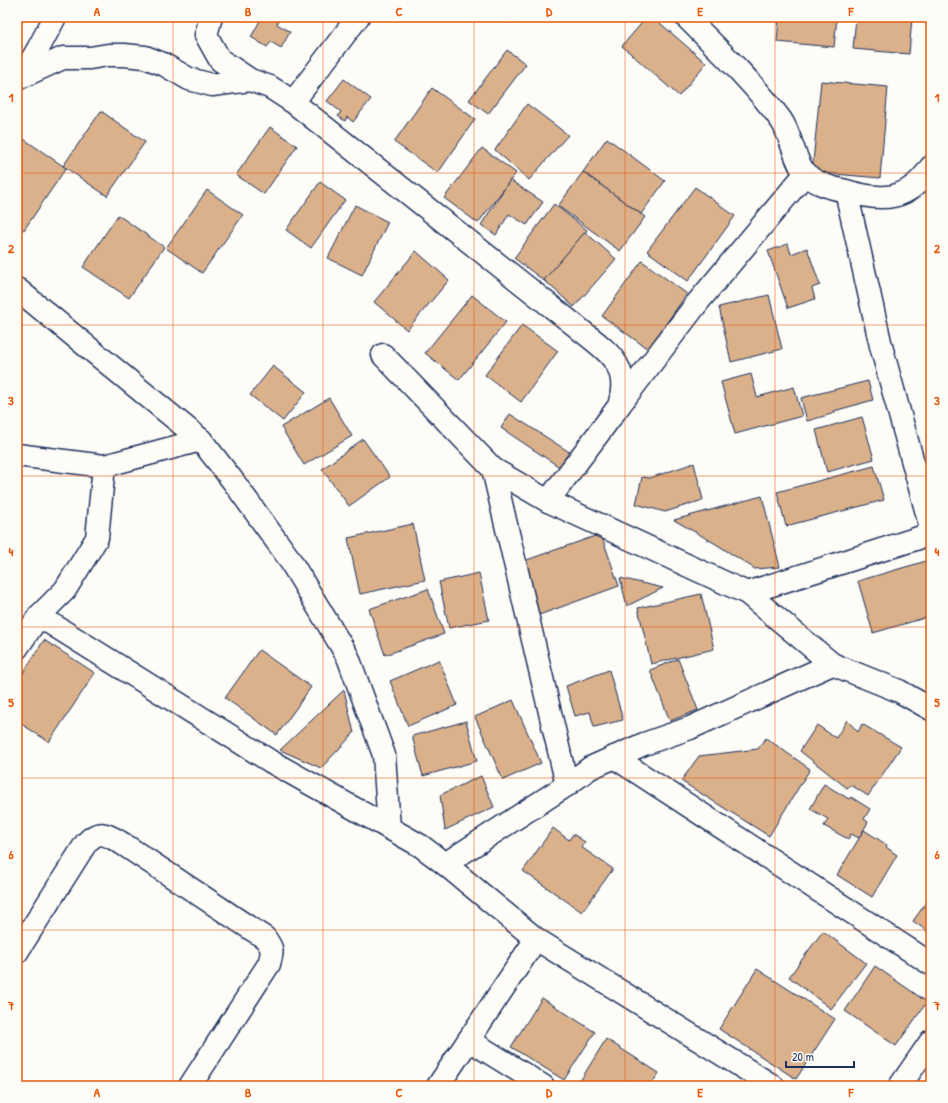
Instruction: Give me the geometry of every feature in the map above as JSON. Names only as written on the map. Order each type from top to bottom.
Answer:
[{"type":"street","points":[[20,78],[55,17]]},
{"type":"street","points":[[211,17],[206,35],[220,60],[250,80],[270,87],[293,102],[612,356],[619,367],[624,382],[623,394],[619,406]]},
{"type":"street","points":[[293,102],[358,17]]},
{"type":"street","points":[[686,17],[734,64],[781,121],[806,173],[816,181],[864,196],[878,198],[892,197],[914,185],[925,176],[931,167]]},
{"type":"street","points":[[20,78],[63,58],[90,58],[108,55],[124,55],[144,57],[163,64],[189,78],[212,85],[250,80]]},
{"type":"street","points":[[548,501],[698,302],[806,173]]},
{"type":"street","points":[[846,191],[881,346],[931,528]]},
{"type":"street","points":[[17,289],[201,440],[233,481],[288,557],[348,657],[384,755],[389,828]]},
{"type":"street","points":[[383,355],[493,469],[548,501],[747,593],[832,664],[900,691],[931,709]]},
{"type":"street","points":[[17,456],[104,466],[201,440]]},
{"type":"street","points":[[17,648],[39,616],[65,590],[97,538],[104,466]]},
{"type":"street","points":[[493,469],[567,785]]},
{"type":"street","points":[[747,593],[931,534]]},
{"type":"street","points":[[39,616],[270,762],[421,846],[536,939],[773,1086]]},
{"type":"street","points":[[445,864],[567,785],[590,768],[644,744],[690,728],[832,664]]},
{"type":"street","points":[[614,757],[931,964]]},
{"type":"street","points":[[17,952],[86,843],[92,836],[98,834],[108,836],[122,844],[265,938],[271,946],[272,952],[269,964],[190,1086]]},
{"type":"street","points":[[438,1086],[536,939]]},
{"type":"street","points":[[469,1040],[543,1086]]},
{"type":"street","points":[[900,1086],[931,1041]]},
{"type":"building","points":[[262,17],[273,17],[279,20],[277,24],[290,32],[281,48],[271,42],[267,47],[251,37]]},
{"type":"building","points":[[504,17],[517,17],[512,23]]},
{"type":"building","points":[[647,17],[653,17],[706,63],[679,96],[622,46]]},
{"type":"building","points":[[779,17],[837,17],[834,47],[777,42]]},
{"type":"building","points":[[856,17],[912,17],[909,54],[853,49]]},
{"type":"building","points":[[507,50],[526,64],[488,114],[469,100]]},
{"type":"building","points":[[344,79],[371,99],[353,122],[347,117],[345,121],[338,116],[341,112],[327,101]]},
{"type":"building","points":[[821,81],[888,87],[880,178],[812,172]]},
{"type":"building","points":[[432,88],[475,119],[438,173],[394,142]]},
{"type":"building","points":[[527,104],[568,135],[529,180],[495,150]]},
{"type":"building","points":[[101,111],[145,142],[107,196],[63,166]]},
{"type":"building","points":[[270,127],[297,146],[264,194],[236,175]]},
{"type":"building","points":[[18,135],[66,168],[24,230],[17,225]]},
{"type":"building","points":[[607,138],[665,181],[641,214],[583,172]]},
{"type":"building","points":[[482,148],[516,173],[478,223],[444,198]]},
{"type":"building","points":[[583,172],[645,217],[620,251],[558,206]]},
{"type":"building","points":[[510,180],[543,202],[527,225],[509,214],[496,235],[481,225]]},
{"type":"building","points":[[320,182],[345,200],[311,248],[286,230]]},
{"type":"building","points":[[695,187],[735,216],[688,281],[647,251]]},
{"type":"building","points":[[207,190],[243,215],[202,273],[166,248]]},
{"type":"building","points":[[554,204],[587,230],[547,283],[514,258]]},
{"type":"building","points":[[355,205],[388,222],[362,275],[328,258]]},
{"type":"building","points":[[118,215],[164,247],[129,298],[83,267]]},
{"type":"building","points":[[585,232],[616,259],[574,307],[544,280]]},
{"type":"building","points":[[788,244],[791,254],[807,248],[820,285],[812,288],[815,299],[788,308],[768,251]]},
{"type":"building","points":[[416,251],[449,280],[407,330],[374,302]]},
{"type":"building","points":[[642,261],[687,294],[648,349],[602,316]]},
{"type":"building","points":[[472,295],[506,322],[459,380],[425,353]]},
{"type":"building","points":[[769,295],[782,349],[731,362],[719,307]]},
{"type":"building","points":[[522,325],[558,351],[521,402],[485,375]]},
{"type":"building","points":[[273,366],[306,392],[283,421],[250,395]]},
{"type":"building","points":[[751,374],[757,397],[794,387],[802,416],[735,434],[721,382]]},
{"type":"building","points":[[868,381],[873,400],[834,411],[835,413],[807,421],[801,398]]},
{"type":"building","points":[[329,398],[352,436],[304,465],[281,427]]},
{"type":"building","points":[[510,414],[574,455],[564,470],[501,428]]},
{"type":"building","points":[[862,417],[874,459],[827,472],[816,430]]},
{"type":"building","points":[[363,439],[390,477],[349,506],[322,469]]},
{"type":"building","points":[[694,463],[703,500],[665,512],[636,504],[642,477],[650,478]]},
{"type":"building","points":[[874,466],[884,500],[786,526],[777,492]]},
{"type":"building","points":[[762,496],[780,567],[755,569],[716,544],[674,520]]},
{"type":"building","points":[[413,524],[425,580],[360,594],[348,538]]},
{"type":"building","points":[[601,534],[619,586],[539,615],[521,562]]},
{"type":"building","points":[[926,561],[931,577],[931,616],[873,633],[858,581]]},
{"type":"building","points":[[479,573],[489,620],[449,628],[439,582]]},
{"type":"building","points":[[620,578],[663,588],[627,606]]},
{"type":"building","points":[[428,589],[444,634],[385,655],[369,609]]},
{"type":"building","points":[[701,594],[714,649],[651,664],[638,608]]},
{"type":"building","points":[[44,640],[95,673],[49,742],[17,721],[17,683]]},
{"type":"building","points":[[259,650],[311,687],[277,735],[225,698]]},
{"type":"building","points":[[678,659],[698,710],[670,721],[650,670]]},
{"type":"building","points":[[439,660],[457,705],[408,726],[390,681]]},
{"type":"building","points":[[609,670],[623,720],[594,727],[590,712],[575,716],[566,686]]},
{"type":"building","points":[[344,690],[354,733],[321,768],[280,750]]},
{"type":"building","points":[[513,700],[541,763],[503,780],[475,717]]},
{"type":"building","points":[[847,720],[858,732],[862,724],[901,747],[868,796],[851,785],[847,788],[800,751],[817,725],[836,738]]},
{"type":"building","points":[[466,721],[477,761],[423,776],[412,736]]},
{"type":"building","points":[[766,738],[810,769],[769,836],[681,781],[699,756],[758,749]]},
{"type":"building","points":[[481,776],[494,807],[445,830],[440,795]]},
{"type":"building","points":[[824,784],[849,799],[851,797],[870,809],[864,819],[868,822],[859,838],[851,834],[848,839],[824,826],[828,819],[810,809]]},
{"type":"building","points":[[553,828],[569,840],[573,834],[585,842],[581,847],[613,869],[582,912],[523,871]]},
{"type":"building","points":[[864,830],[887,845],[886,847],[897,855],[872,897],[837,875]]},
{"type":"building","points":[[931,896],[931,934],[913,921]]},
{"type":"building","points":[[823,931],[866,963],[831,1009],[789,977]]},
{"type":"building","points":[[875,966],[927,1002],[896,1046],[845,1011]]},
{"type":"building","points":[[757,969],[835,1019],[796,1079],[719,1029]]},
{"type":"building","points":[[542,998],[595,1032],[564,1080],[511,1047]]},
{"type":"building","points":[[606,1039],[659,1073],[650,1086],[577,1086]]},
{"type":"building","points":[[931,1078],[931,1086],[925,1086]]}]
